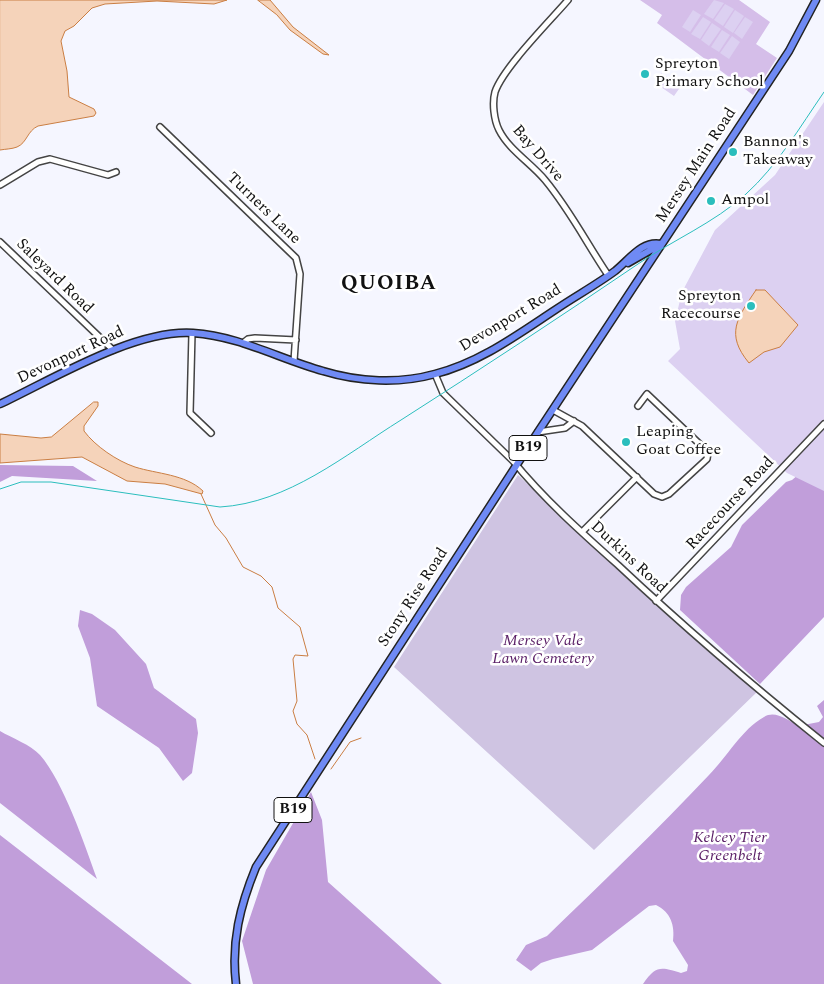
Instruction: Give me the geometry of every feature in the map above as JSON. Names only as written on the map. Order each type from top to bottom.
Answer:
[{"type":"main road","name":"Mersey Main Road","points":[[661,244],[789,50],[816,0]]},
{"type":"main road","name":"Devonport Road","points":[[0,404],[113,350],[164,334],[192,332],[229,338],[323,371],[363,380],[399,380],[435,374],[485,355],[611,273],[647,244],[661,244]]},
{"type":"main road","name":"Stony Rise Road","points":[[236,984],[234,936],[240,910],[256,867],[661,244]]},
{"type":"street","name":"Bay Drive","points":[[568,0],[503,78],[495,93],[496,118],[499,130],[544,179],[567,208],[611,273]]},
{"type":"street","name":"Turners Lane","points":[[160,127],[296,258],[300,274],[294,360]]},
{"type":"street","points":[[0,185],[38,162],[50,159],[108,175],[116,172]]},
{"type":"street","name":"Saleyard Road","points":[[0,242],[113,350]]},
{"type":"street","points":[[192,332],[190,413],[211,433]]},
{"type":"street","name":"Devonport Road","points":[[243,343],[248,339],[255,338],[296,340]]},
{"type":"street","name":"Durkins Road","points":[[435,374],[443,393],[582,532],[656,601],[824,743]]},
{"type":"street","points":[[553,410],[574,421],[591,434],[654,494],[662,497],[669,494],[708,459],[708,452],[647,394],[638,406]]},
{"type":"street","points":[[538,432],[565,428],[574,421]]},
{"type":"street","name":"Racecourse Road","points":[[656,601],[824,424]]},
{"type":"street","points":[[582,532],[637,477]]},
{"type":"shaded area","points":[[0,0],[227,0],[214,4],[157,1],[105,4],[92,8],[74,26],[65,31],[61,41],[67,71],[69,97],[94,109],[96,113],[94,116],[38,126],[17,147],[0,150]]},
{"type":"shaded area","points":[[258,0],[270,0],[293,27],[329,55],[323,54],[290,30],[277,15]]},
{"type":"shaded area","points":[[640,0],[739,0],[770,22],[756,44],[777,58],[753,95],[657,23],[662,15]]},
{"type":"shaded area","points":[[714,0],[724,3],[713,19],[704,14]]},
{"type":"shaded area","points":[[725,4],[734,9],[723,26],[714,20]]},
{"type":"shaded area","points":[[693,10],[701,15],[690,32],[682,27]]},
{"type":"shaded area","points":[[735,10],[744,16],[733,33],[724,27]]},
{"type":"shaded area","points":[[703,17],[711,22],[700,39],[691,34]]},
{"type":"shaded area","points":[[745,17],[753,22],[742,39],[734,33]]},
{"type":"shaded area","points":[[712,23],[721,29],[709,46],[701,40]]},
{"type":"shaded area","points":[[722,30],[730,35],[719,52],[711,47]]},
{"type":"shaded area","points":[[732,36],[740,42],[729,59],[720,53]]},
{"type":"shaded area","points":[[661,73],[681,86],[674,96],[655,83]]},
{"type":"shaded area","name":"Spreyton Racecourse","points":[[824,102],[824,491],[787,473],[668,361],[680,349],[675,321],[682,292],[715,230],[775,175]]},
{"type":"shaded area","points":[[756,290],[765,290],[798,325],[780,347],[764,352],[749,363],[737,343],[736,326]]},
{"type":"shaded area","points":[[94,402],[98,402],[98,406],[84,426],[84,431],[100,447],[121,461],[135,467],[188,481],[203,491],[202,494],[165,484],[127,481],[82,457],[0,463],[0,434],[41,438],[51,437]]},
{"type":"green space","points":[[811,464],[824,467],[824,617],[760,684],[680,610],[681,595],[686,587],[731,547],[742,525],[786,482],[792,480]]},
{"type":"green space","points":[[0,465],[73,466],[97,481],[12,476],[0,482]]},
{"type":"green space","name":"Mersey Vale Lawn Cemetery","points":[[518,475],[660,608],[758,691],[594,850],[394,667]]},
{"type":"green space","points":[[80,610],[92,614],[115,630],[146,664],[154,688],[196,719],[198,733],[192,773],[183,781],[159,748],[97,706],[90,658],[78,626]]},
{"type":"green space","name":"Kelcey Tier Greenbelt","points":[[824,700],[824,984],[643,984],[652,973],[659,969],[681,973],[687,971],[688,965],[673,941],[671,920],[665,911],[656,905],[649,906],[592,950],[541,963],[531,971],[516,960],[526,945],[547,936],[629,856],[716,768],[756,722],[768,715],[777,715],[798,726],[819,722],[823,717],[817,706]]},
{"type":"green space","points":[[0,731],[32,748],[49,766],[73,814],[97,879],[0,803]]},
{"type":"green space","points":[[311,792],[322,820],[328,882],[442,984],[253,984],[242,941],[266,870]]},
{"type":"green space","points":[[0,835],[192,984],[0,984]]},
{"type":"waterway","points":[[201,494],[215,525],[226,538],[243,567],[261,576],[272,587],[278,608],[300,627],[308,656],[295,655],[293,659],[297,701],[293,711],[297,724],[307,735],[315,759]]},
{"type":"waterway","points":[[331,769],[350,742],[361,738]]},
{"type":"railway","points":[[0,489],[21,482],[51,482],[220,507],[245,504],[269,497],[292,487],[337,462],[651,255],[721,214],[746,194],[768,171],[824,92]]},
{"type":"place","name":"Spreyton Primary School","points":[[645,74]]},
{"type":"place","name":"Bannon's Takeaway","points":[[733,152]]},
{"type":"place","name":"Ampol","points":[[711,201]]},
{"type":"place","name":"Spreyton Racecourse","points":[[751,306]]},
{"type":"place","name":"Leaping Goat Coffee","points":[[626,442]]},
{"type":"district","name":"QUOIBA","points":[[389,285]]}]
